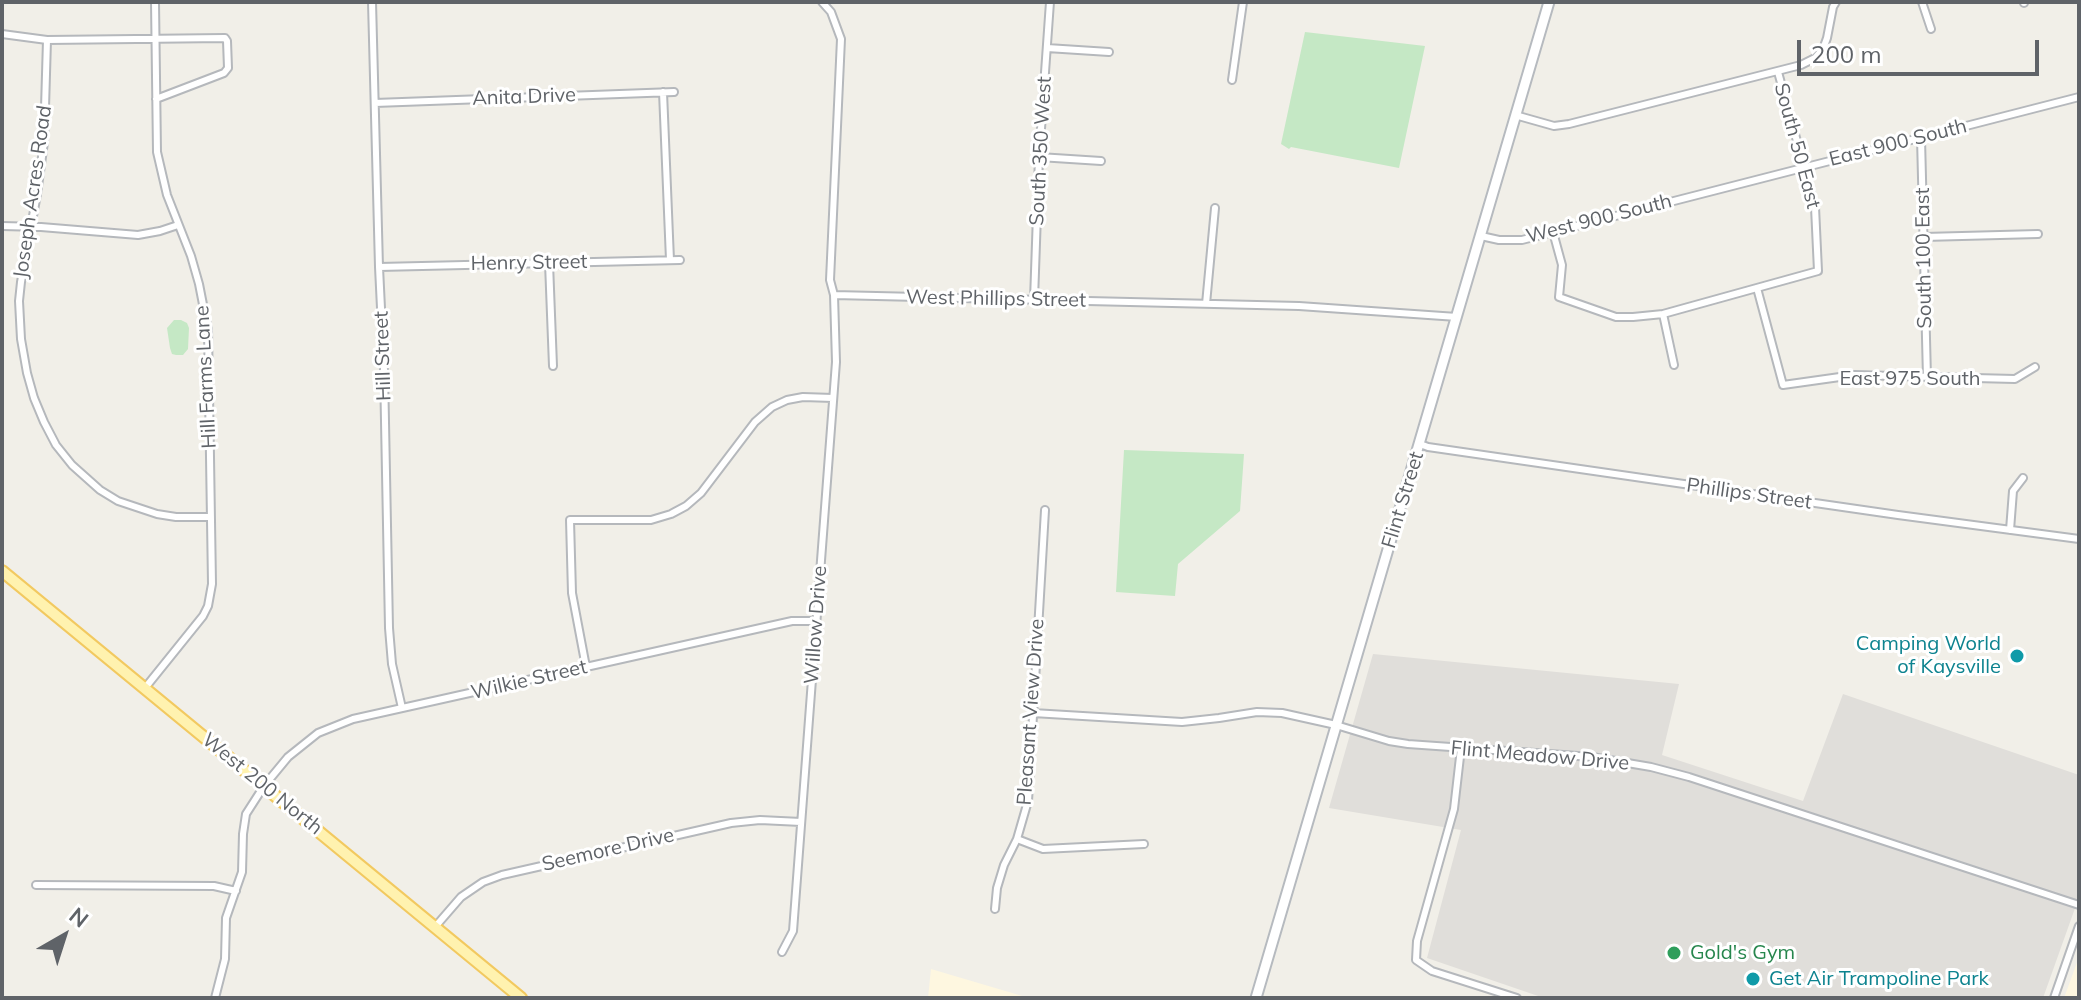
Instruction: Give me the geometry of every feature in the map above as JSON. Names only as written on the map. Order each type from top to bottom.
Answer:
[{"type":"main road","name":"West 200 North","points":[[2,571],[521,998]]},
{"type":"street","name":"Hill Farms Lane","points":[[145,688],[203,616],[212,584],[208,330],[191,256],[167,195],[157,152],[155,2]]},
{"type":"street","name":"Hill Street","points":[[372,2],[389,628],[392,664],[402,708]]},
{"type":"street","points":[[822,2],[831,12],[841,39],[830,280],[834,295]]},
{"type":"street","name":"South 350 West","points":[[1034,300],[1039,157],[1050,2]]},
{"type":"street","points":[[1232,80],[1243,2]]},
{"type":"street","name":"Flint Street","points":[[1256,998],[1549,2]]},
{"type":"street","points":[[1515,115],[1554,126],[1569,124],[1801,65],[1815,58],[1823,49],[1836,2]]},
{"type":"street","points":[[1922,2],[1931,29]]},
{"type":"street","points":[[2,34],[47,40],[225,38],[228,68],[224,73],[156,99]]},
{"type":"street","name":"Joseph Acres Road","points":[[47,40],[44,142],[19,301],[21,339],[34,398],[56,445],[72,465],[118,501],[157,514],[211,517]]},
{"type":"street","points":[[1047,48],[1109,52]]},
{"type":"street","name":"South 50 East","points":[[1757,288],[1818,271],[1815,207],[1778,72]]},
{"type":"street","points":[[663,92],[670,260]]},
{"type":"street","name":"Anita Drive","points":[[375,103],[674,92]]},
{"type":"street","name":"East 900 South","points":[[1716,189],[2079,97]]},
{"type":"street","name":"South 100 East","points":[[1921,138],[1927,378]]},
{"type":"street","points":[[1039,157],[1101,161]]},
{"type":"street","name":"West 900 South","points":[[1481,236],[1522,240],[1716,189]]},
{"type":"street","points":[[1206,304],[1215,208]]},
{"type":"street","points":[[2,226],[138,235],[178,225]]},
{"type":"street","points":[[1553,232],[1562,265],[1559,297],[1616,317],[1663,314],[1757,288]]},
{"type":"street","points":[[1924,237],[2038,234]]},
{"type":"street","name":"Henry Street","points":[[379,267],[680,260]]},
{"type":"street","points":[[549,263],[553,366]]},
{"type":"street","name":"East 975 South","points":[[1757,288],[1783,385],[1854,375],[2015,379],[2035,367]]},
{"type":"street","name":"West Phillips Street","points":[[834,295],[1299,306],[1457,317]]},
{"type":"street","name":"Willow Drive","points":[[782,952],[793,931],[836,362],[834,295]]},
{"type":"street","points":[[1663,314],[1674,365]]},
{"type":"street","points":[[586,667],[572,593],[570,520],[651,520],[671,514],[701,493],[755,422],[772,407],[803,397],[833,398]]},
{"type":"street","name":"Phillips Street","points":[[1420,444],[2079,539]]},
{"type":"street","points":[[2010,530],[2013,491],[2023,478]]},
{"type":"street","name":"Pleasant View Drive","points":[[995,909],[1004,865],[1017,839],[1028,801],[1045,510]]},
{"type":"street","name":"Wilkie Street","points":[[215,998],[225,959],[226,918],[242,872],[246,814],[288,757],[318,733],[353,719],[792,621],[816,621]]},
{"type":"street","name":"Flint Meadow Drive","points":[[1033,713],[1182,722],[1257,712],[1282,713],[1389,741],[1592,757],[1651,767],[2079,905]]},
{"type":"street","points":[[1461,748],[1454,809],[1417,941],[1416,960],[1432,971],[1517,998]]},
{"type":"street","name":"Seemore Drive","points":[[435,927],[461,897],[483,882],[502,875],[731,823],[760,820],[801,822]]},
{"type":"street","points":[[1017,839],[1043,849],[1144,844]]},
{"type":"street","points":[[36,885],[214,886],[236,891]]},
{"type":"street","points":[[2054,998],[2079,926]]},
{"type":"shaded area","points":[[1373,654],[1679,684],[1662,755],[1803,801],[1843,694],[2079,775],[2079,897],[2043,998],[1544,998],[1427,958],[1461,830],[1329,808]]},
{"type":"shaded area","points":[[2079,957],[2079,998],[2064,998]]},
{"type":"shaded area","points":[[931,969],[1029,998],[928,998]]},
{"type":"green space","points":[[1305,32],[1425,46],[1399,168],[1289,149],[1281,144]]},
{"type":"green space","points":[[174,320],[187,323],[189,328],[188,349],[183,355],[172,354],[170,348],[167,328]]},
{"type":"green space","points":[[1124,450],[1244,454],[1240,511],[1178,564],[1175,596],[1116,592]]},
{"type":"place","name":"Camping World of Kaysville","points":[[2017,656]]},
{"type":"place","name":"Gold's Gym","points":[[1674,953]]},
{"type":"place","name":"Get Air Trampoline Park","points":[[1753,979]]}]
